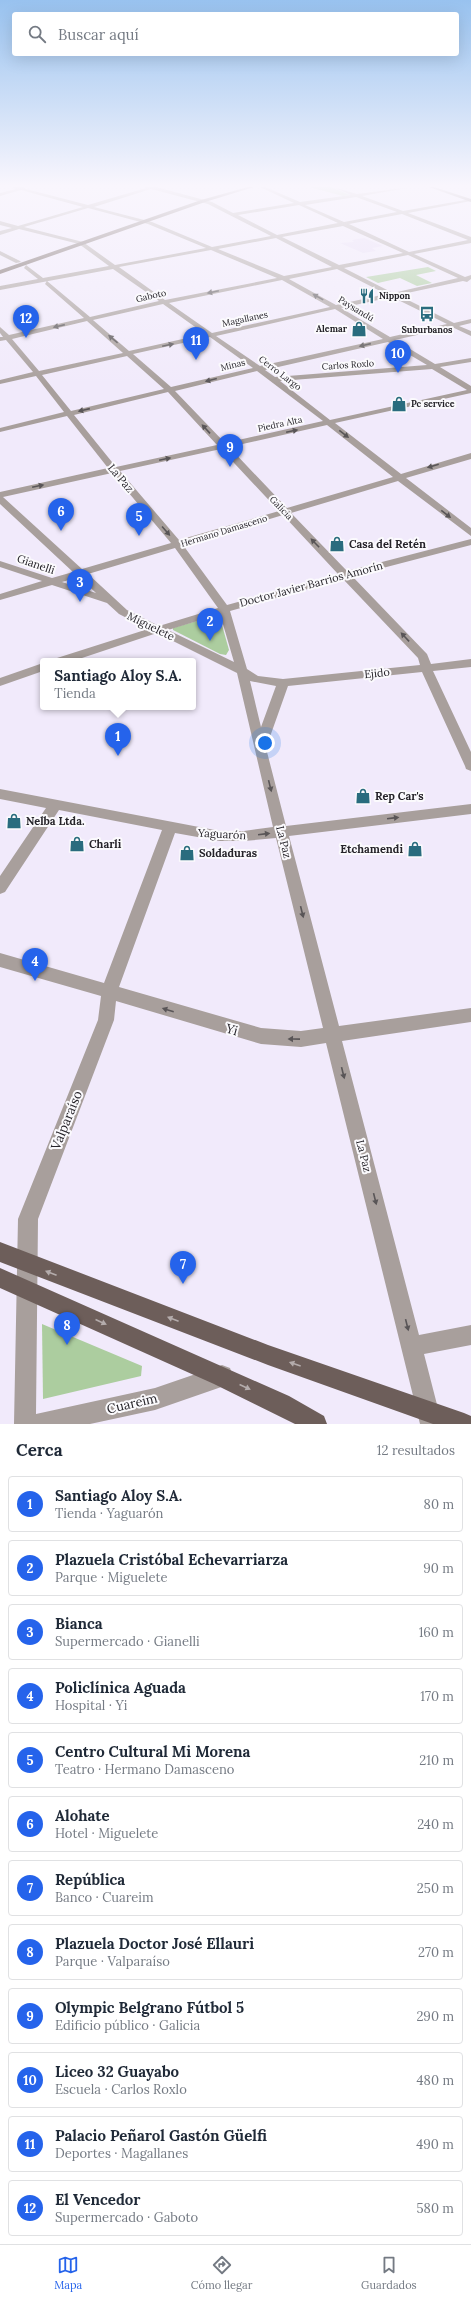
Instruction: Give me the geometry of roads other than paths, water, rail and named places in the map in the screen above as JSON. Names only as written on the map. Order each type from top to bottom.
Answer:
[{"type":"main road","points":[[0,272],[52,253]]},
{"type":"main road","points":[[0,1252],[430,1417],[464,1424]]},
{"type":"main road","points":[[0,1278],[222,1376],[281,1404],[316,1424]]},
{"type":"street","points":[[1,253],[18,262]]},
{"type":"street","name":"Cerro Largo","points":[[95,253],[273,379],[471,533]]},
{"type":"street","points":[[0,288],[190,253]]},
{"type":"street","name":"Paysandú","points":[[225,253],[283,278],[337,308],[436,367],[471,390]]},
{"type":"street","points":[[311,253],[471,334]]},
{"type":"street","name":"Gaboto","points":[[4,339],[164,302],[405,253]]},
{"type":"street","points":[[408,253],[468,278],[471,282]]},
{"type":"street","points":[[26,267],[40,278]]},
{"type":"street","name":"Magallanes","points":[[0,382],[468,278]]},
{"type":"street","name":"Galicia","points":[[46,283],[130,353],[170,390],[222,447],[286,512],[424,658],[427,668],[471,766]]},
{"type":"street","name":"Minas","points":[[0,430],[258,368],[471,321]]},
{"type":"street","name":"La Paz","points":[[0,329],[4,339],[38,374],[114,470],[178,545],[224,608],[242,670],[281,832],[430,1417]]},
{"type":"street","name":"Carlos Roxlo","points":[[273,379],[436,367],[471,360]]},
{"type":"street","name":"Piedra Alta","points":[[0,495],[330,423],[471,390]]},
{"type":"street","name":"Hermano Damasceno","points":[[0,597],[178,545],[399,476],[471,456]]},
{"type":"street","name":"Miguelete","points":[[0,499],[123,612],[242,670]]},
{"type":"street","name":"Doctor Javier Barrios Amorín","points":[[70,658],[224,608],[345,574],[471,542]]},
{"type":"street","name":"Gianelli","points":[[0,564],[110,600]]},
{"type":"street","name":"Ejido","points":[[242,670],[255,679],[282,683],[471,663]]},
{"type":"street","points":[[0,682],[40,668]]},
{"type":"street","points":[[260,748],[282,683]]},
{"type":"street","name":"Yaguarón","points":[[0,794],[220,836],[244,836],[471,809]]},
{"type":"street","points":[[0,888],[55,804]]},
{"type":"street","name":"Valparaíso","points":[[25,1424],[28,1219],[32,1205],[106,1020],[109,992],[170,827]]},
{"type":"street","name":"Yi","points":[[0,960],[261,1036],[301,1039],[471,1015]]},
{"type":"street","points":[[413,1346],[471,1335]]},
{"type":"street","name":"Cuareim","points":[[39,1424],[155,1398],[222,1376]]},
{"type":"place","name":"Nippon","points":[[367,296]]},
{"type":"place","name":"Suburbanos","points":[[427,314]]},
{"type":"place","name":"Alemar","points":[[359,329]]},
{"type":"place","name":"El Vencedor","points":[[26,338]]},
{"type":"place","name":"Palacio Peñarol Gastón Güelfi","points":[[196,360]]},
{"type":"place","name":"Liceo 32 Guayabo","points":[[398,373]]},
{"type":"place","name":"Pc service","points":[[399,404]]},
{"type":"place","name":"Olympic Belgrano Fútbol 5","points":[[230,467]]},
{"type":"place","name":"Alohate","points":[[61,531]]},
{"type":"place","name":"Centro Cultural Mi Morena","points":[[139,536]]},
{"type":"place","name":"Casa del Retén","points":[[337,544]]},
{"type":"place","name":"Bianca","points":[[80,602]]},
{"type":"place","name":"Plazuela Cristóbal Echevarriarza","points":[[210,641]]},
{"type":"place","name":"Santiago Aloy S.A.","points":[[118,756]]},
{"type":"place","name":"Rep Car's","points":[[363,796]]},
{"type":"place","name":"Nelba Ltda.","points":[[14,821]]},
{"type":"place","name":"Charli","points":[[77,844]]},
{"type":"place","name":"Etchamendi","points":[[415,849]]},
{"type":"place","name":"Soldaduras","points":[[187,853]]},
{"type":"place","name":"Policlínica Aguada","points":[[35,981]]},
{"type":"place","name":"República","points":[[183,1284]]},
{"type":"place","name":"Plazuela Doctor José Ellauri","points":[[67,1345]]}]
